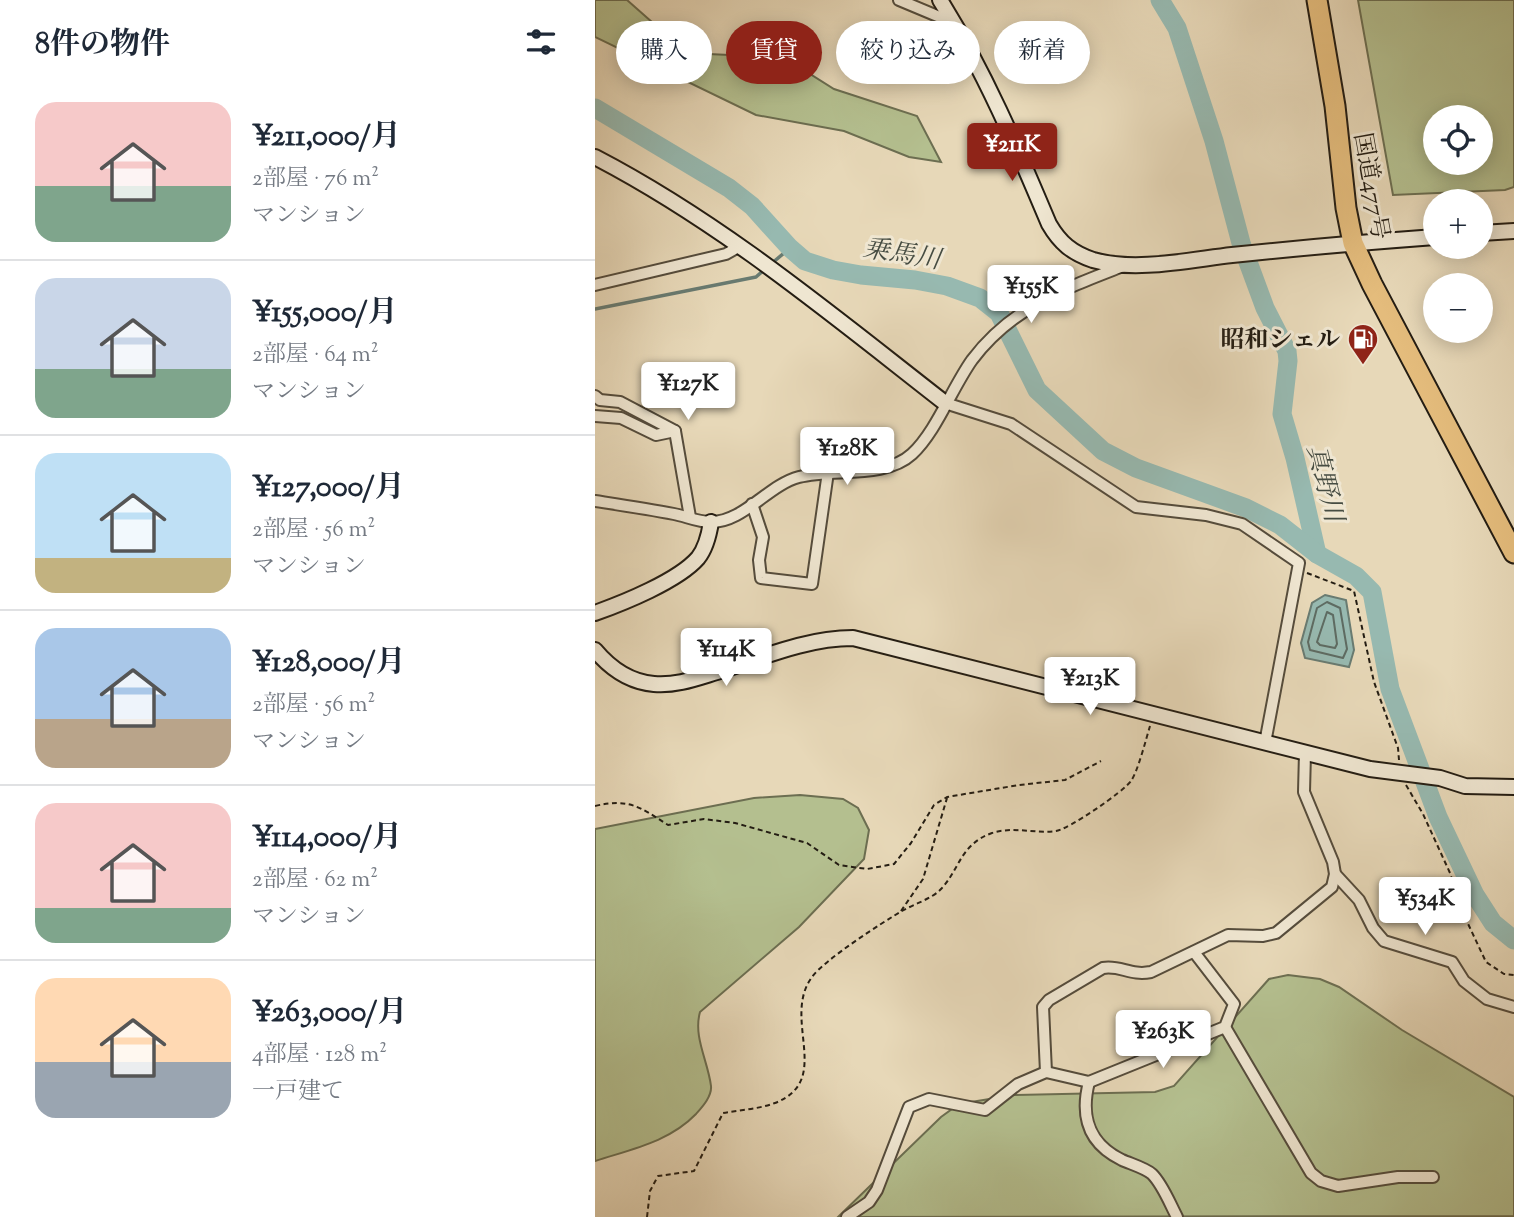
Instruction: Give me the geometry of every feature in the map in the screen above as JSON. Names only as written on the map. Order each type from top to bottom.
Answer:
[{"type":"highway","name":"国道477号","points":[[1317,0],[1335,106],[1346,208],[1353,243],[1514,553]]},
{"type":"street","points":[[899,0],[948,21]]},
{"type":"street","points":[[940,0],[953,21]]},
{"type":"street","points":[[980,73],[1057,238],[1072,252],[1096,261],[1163,264],[1423,238]]},
{"type":"street","points":[[595,157],[649,185],[740,246],[945,403],[1011,424],[1136,507],[1206,515],[1242,524],[1299,563],[1265,743]]},
{"type":"street","points":[[1493,232],[1514,231]]},
{"type":"street","points":[[595,285],[726,254],[740,246]]},
{"type":"street","points":[[595,500],[711,522],[733,517],[796,478],[828,472],[888,467],[911,455],[926,436],[972,359],[1028,307],[1130,264]]},
{"type":"street","points":[[595,396],[600,400],[620,402],[675,431]]},
{"type":"street","points":[[595,416],[621,418],[656,435],[675,431]]},
{"type":"street","points":[[675,431],[689,517]]},
{"type":"street","points":[[751,504],[763,537],[759,560],[761,578],[811,584],[828,472]]},
{"type":"street","points":[[595,613],[629,600],[684,569],[698,558],[705,546],[711,522]]},
{"type":"street","points":[[595,650],[604,661],[622,674],[637,681],[655,684],[689,681],[811,642],[853,638],[1370,769],[1440,778],[1465,786],[1514,788]]},
{"type":"street","points":[[1046,1072],[1043,1007],[1049,1000],[1103,968],[1112,966],[1138,974],[1151,972],[1228,935],[1263,936],[1276,933],[1332,887],[1335,874],[1333,862],[1304,792],[1305,752]]},
{"type":"street","points":[[1335,874],[1359,900],[1373,928],[1384,941],[1452,962],[1464,981],[1487,999],[1514,1007]]},
{"type":"street","points":[[847,1217],[869,1202],[877,1190],[909,1107],[929,1098],[985,1110],[1018,1084],[1046,1072],[1089,1082],[1225,1027],[1234,1004],[1194,952]]},
{"type":"street","points":[[1225,1027],[1311,1173],[1321,1181],[1338,1186],[1398,1177],[1433,1177]]},
{"type":"street","points":[[1089,1082],[1084,1110],[1095,1140],[1101,1148],[1119,1159],[1151,1173],[1177,1217]]},
{"type":"path","points":[[647,1217],[650,1191],[658,1177],[694,1171],[723,1113],[775,1103],[796,1092],[806,1071],[800,1012],[802,995],[813,975],[900,912],[939,891],[967,848],[992,833],[1016,829],[1058,831],[1098,808],[1131,781],[1154,715]]},
{"type":"path","points":[[595,806],[614,802],[637,804],[668,825],[704,819],[735,824],[807,843],[839,865],[867,869],[894,864],[934,806],[947,797],[1065,780],[1101,761]]},
{"type":"path","points":[[900,912],[923,879],[947,797]]},
{"type":"green space","points":[[595,0],[627,0],[651,21],[616,21],[616,47],[595,37]]},
{"type":"green space","points":[[1358,0],[1514,0],[1514,187],[1493,191],[1423,189],[1423,194],[1393,195]]},
{"type":"green space","points":[[712,54],[726,55],[726,84],[822,84],[822,81],[834,89],[917,116],[941,162],[909,157],[844,131],[756,115],[692,84],[712,84]]},
{"type":"green space","points":[[800,795],[843,799],[858,808],[869,830],[864,859],[799,927],[700,1012],[698,1031],[711,1090],[707,1101],[696,1114],[662,1138],[595,1161],[595,829],[754,798]]},
{"type":"green space","points":[[1288,975],[1320,979],[1339,987],[1402,1030],[1514,1097],[1514,1216],[838,1217],[941,1117],[959,1104],[1014,1095],[1155,1092],[1174,1086],[1269,979]]},
{"type":"water","points":[[1325,595],[1346,600],[1354,650],[1349,667],[1305,658],[1301,643],[1312,603]]},
{"type":"waterway","name":"真野川","points":[[1160,0],[1177,28],[1214,141],[1241,243],[1265,308],[1287,351],[1282,414],[1317,554]]},
{"type":"waterway","name":"乗馬川","points":[[595,108],[729,188],[752,206],[805,261],[861,275],[947,286],[980,298],[999,313],[1037,390],[1103,451],[1136,468],[1246,508],[1280,525],[1317,554],[1356,576],[1372,592],[1390,689],[1438,817],[1475,895],[1493,923],[1514,940]]},
{"type":"waterway","points":[[771,264],[790,248]]},
{"type":"waterway","points":[[595,309],[756,277],[765,269]]},
{"type":"place","name":"昭和シェル","points":[[1363,366]]}]
